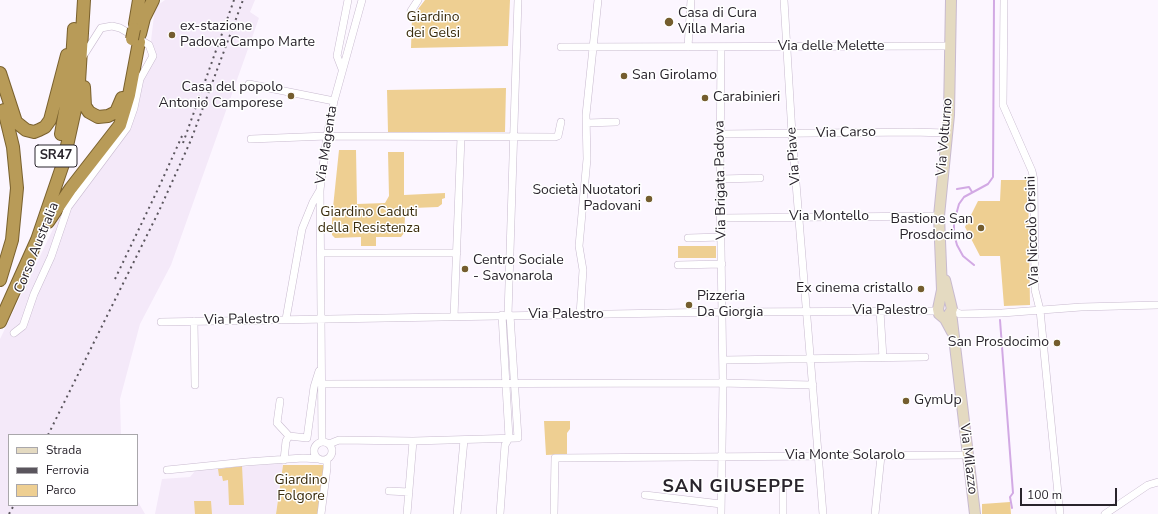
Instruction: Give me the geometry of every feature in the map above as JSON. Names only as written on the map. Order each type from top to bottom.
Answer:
[{"type":"highway","name":"Corso Australia","points":[[0,303],[24,251],[55,163],[69,90],[76,0]]},
{"type":"highway","name":"Corso Australia","points":[[0,322],[37,240],[63,164],[76,105],[81,60],[84,0]]},
{"type":"highway","points":[[37,240],[71,188],[120,125],[129,95],[139,0]]},
{"type":"highway","points":[[81,60],[85,76],[83,95],[85,106],[89,112],[98,117],[108,116],[116,112],[120,104],[136,36],[153,0]]},
{"type":"highway","points":[[0,73],[16,122],[26,130],[34,132],[46,127],[53,111],[75,19]]},
{"type":"highway","points":[[0,98],[13,147],[17,188],[12,240],[0,280]]},
{"type":"main road","name":"Via Volturno","points":[[946,310],[939,216],[947,133],[951,0]]},
{"type":"main road","name":"Via Milazzo","points":[[946,310],[952,332],[975,514]]},
{"type":"street","name":"Via Magenta","points":[[342,69],[337,56],[348,0]]},
{"type":"street","name":"Via Magenta","points":[[322,441],[320,190],[327,136],[334,100],[362,0]]},
{"type":"street","points":[[411,11],[418,0]]},
{"type":"street","points":[[500,514],[505,445],[509,438],[506,383],[506,315],[518,0]]},
{"type":"street","points":[[580,315],[582,270],[579,246],[586,176],[586,114],[598,0]]},
{"type":"street","points":[[688,47],[691,0]]},
{"type":"street","name":"Via Piave","points":[[784,0],[792,134],[823,514]]},
{"type":"street","name":"Via Niccolò Orsini","points":[[1004,0],[1003,105],[1004,111],[1032,171],[1034,180],[1035,290],[1040,310],[1060,514]]},
{"type":"street","name":"Corso Australia","points":[[14,333],[23,326],[34,294],[51,257],[68,207],[127,128],[133,112],[140,79],[153,56],[149,45],[120,28],[112,26],[101,28],[81,60]]},
{"type":"street","name":"Via delle Melette","points":[[561,47],[950,46]]},
{"type":"street","name":"Via Brigata Padova","points":[[721,47],[720,218],[723,312],[721,514]]},
{"type":"street","points":[[249,84],[334,100]]},
{"type":"street","points":[[251,139],[327,136],[557,137],[561,122]]},
{"type":"street","points":[[587,123],[616,122]]},
{"type":"street","name":"Via Carso","points":[[720,134],[947,133]]},
{"type":"street","points":[[454,317],[461,137]]},
{"type":"street","points":[[720,179],[760,178]]},
{"type":"street","points":[[286,319],[302,229],[313,202],[320,190]]},
{"type":"street","name":"Via Montello","points":[[720,218],[939,216]]},
{"type":"street","points":[[688,238],[721,237]]},
{"type":"street","points":[[320,253],[457,253]]},
{"type":"street","points":[[678,265],[722,264]]},
{"type":"street","name":"Via Palestro","points":[[161,322],[807,311],[946,310],[960,314],[1158,305]]},
{"type":"street","points":[[880,311],[883,358]]},
{"type":"street","points":[[303,458],[313,450],[317,443],[322,441],[330,444],[339,440],[413,441],[518,438],[514,383],[506,315]]},
{"type":"street","name":"Via Palestro","points":[[194,321],[196,385]]},
{"type":"street","points":[[723,360],[925,358]]},
{"type":"street","points":[[280,401],[277,423],[289,436],[306,438],[314,387],[321,367]]},
{"type":"street","points":[[321,384],[723,383],[813,385]]},
{"type":"street","points":[[284,460],[286,441],[289,436]]},
{"type":"street","points":[[456,514],[464,440]]},
{"type":"street","points":[[407,514],[413,441]]},
{"type":"street","points":[[321,514],[328,468],[327,459],[332,452],[330,444]]},
{"type":"street","points":[[313,450],[314,455],[319,459]]},
{"type":"street","name":"Via Monte Solarolo","points":[[554,514],[555,458],[967,455]]},
{"type":"street","points":[[875,514],[881,456]]},
{"type":"street","points":[[167,470],[303,458],[327,459]]},
{"type":"street","points":[[1105,514],[1148,485],[1158,482]]},
{"type":"street","points":[[782,490],[783,514]]},
{"type":"street","points":[[389,491],[409,492]]},
{"type":"street","points":[[645,495],[722,504]]},
{"type":"shaded area","points":[[165,0],[255,0],[250,12],[259,18],[171,265],[140,324],[120,399],[121,434],[8,434],[8,506],[138,506],[138,502],[145,514],[0,514],[0,339],[55,225],[71,197],[123,131],[138,72],[149,58],[155,7]]},
{"type":"shaded area","points":[[283,463],[276,514],[155,514],[162,479],[190,477],[195,471]]},
{"type":"green space","name":"Giardino dei Gelsi","points":[[425,0],[510,0],[508,46],[411,48],[412,17]]},
{"type":"green space","points":[[506,88],[505,132],[388,132],[387,90]]},
{"type":"green space","name":"Giardino Caduti della Resistenza","points":[[339,150],[356,150],[357,204],[385,203],[389,196],[388,152],[404,152],[404,195],[445,193],[445,198],[442,199],[442,204],[438,207],[413,208],[413,216],[405,217],[404,233],[401,237],[376,237],[376,246],[361,246],[361,237],[335,238],[332,235],[332,217]]},
{"type":"green space","points":[[1001,180],[1028,180],[1030,305],[1004,306],[1000,256],[980,256],[965,227],[978,201],[1000,201]]},
{"type":"green space","points":[[678,246],[716,246],[716,258],[678,258]]},
{"type":"green space","points":[[544,421],[570,421],[570,429],[567,433],[567,454],[546,455]]},
{"type":"green space","name":"Giardino Folgore","points":[[283,465],[323,465],[325,467],[318,514],[276,514]]},
{"type":"green space","points":[[242,466],[244,505],[229,505],[228,480],[223,481],[222,476],[219,476],[218,469]]},
{"type":"green space","points":[[194,501],[211,501],[212,514],[195,514]]},
{"type":"green space","points":[[1010,502],[1011,514],[982,514],[982,504]]},
{"type":"waterway","points":[[974,265],[963,256],[957,245],[954,234],[954,222],[959,204],[964,197],[988,184],[993,177],[994,0]]},
{"type":"waterway","points":[[957,189],[969,187],[972,192]]},
{"type":"waterway","points":[[1000,320],[1013,493],[1010,497],[1012,508]]},
{"type":"railway","points":[[183,143],[234,0]]},
{"type":"railway","points":[[48,434],[159,211],[191,140],[243,0]]},
{"type":"railway","points":[[115,279],[182,136]]},
{"type":"railway","points":[[9,514],[13,506]]},
{"type":"place","name":"Casa di Cura Villa Maria","points":[[669,22]]},
{"type":"place","name":"ex-stazione Padova Campo Marte","points":[[172,35]]},
{"type":"place","name":"San Girolamo","points":[[624,76]]},
{"type":"place","name":"Casa del popolo Antonio Camporese","points":[[291,96]]},
{"type":"place","name":"Carabinieri","points":[[705,98]]},
{"type":"place","name":"Società Nuotatori Padovani","points":[[649,199]]},
{"type":"place","name":"Bastione San Prosdocimo","points":[[981,228]]},
{"type":"place","name":"Centro Sociale - Savonarola","points":[[465,269]]},
{"type":"place","name":"Ex cinema cristallo","points":[[921,289]]},
{"type":"place","name":"Pizzeria Da Giorgia","points":[[689,305]]},
{"type":"place","name":"San Prosdocimo","points":[[1057,343]]},
{"type":"place","name":"GymUp","points":[[906,401]]},
{"type":"district","name":"SAN GIUSEPPE","points":[[734,488]]}]
